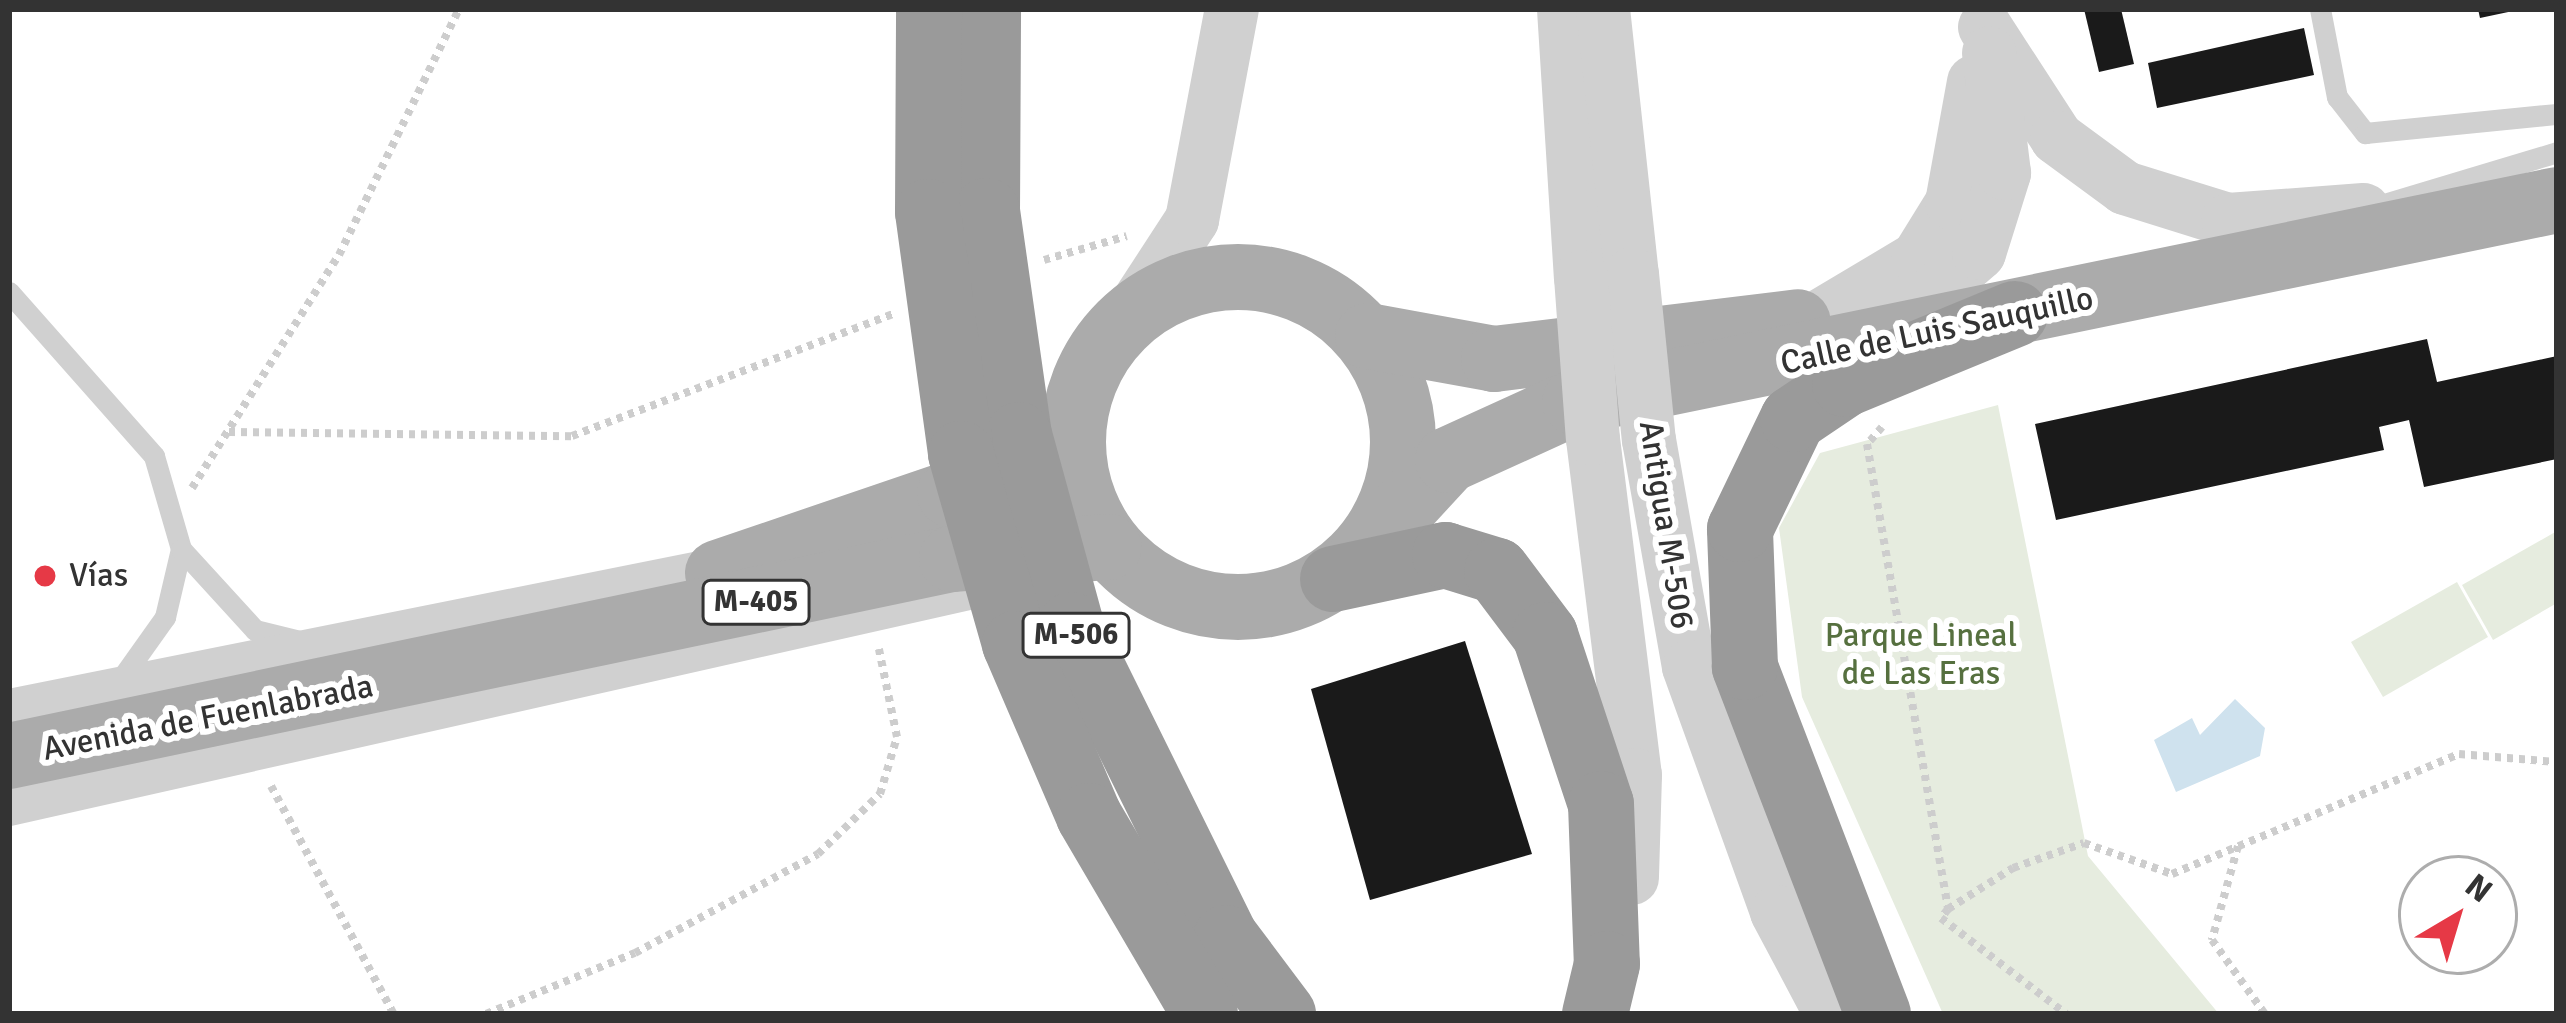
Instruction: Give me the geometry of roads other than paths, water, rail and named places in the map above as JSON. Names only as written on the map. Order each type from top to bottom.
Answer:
[{"type":"highway","name":"M-506","points":[[929,9],[958,212],[1071,625],[1226,938],[1283,1014]]},
{"type":"highway","name":"M-506","points":[[988,9],[958,212],[961,454],[1015,644],[1089,816],[1205,1014]]},
{"type":"highway","points":[[1878,1014],[1745,667],[1741,529],[1793,419],[1845,384],[2015,314]]},
{"type":"highway","points":[[1348,566],[1445,555],[1497,571],[1546,635],[1601,804],[1601,989]]},
{"type":"main road","name":"Calle de Luis Sauquillo","points":[[1348,566],[1448,460],[1575,402],[2557,167]]},
{"type":"main road","name":"Calle de Luis Sauquillo","points":[[1368,336],[1494,358],[1814,320],[1912,323],[2015,314],[2557,200]]},
{"type":"main road","points":[[1120,556],[1168,593],[1224,608],[1280,604],[1348,566],[1396,492],[1404,434],[1368,336],[1276,280],[1188,283],[1132,312]]},
{"type":"main road","name":"M-405","points":[[407,679],[950,494],[1075,405],[1132,312]]},
{"type":"main road","name":"M-405","points":[[407,679],[952,559],[1120,556],[1073,467],[1075,405]]},
{"type":"main road","name":"Avenida de Fuenlabrada","points":[[9,757],[407,679]]},
{"type":"street","points":[[1132,312],[1192,220],[1232,9]]},
{"type":"street","name":"Antigua M-506","points":[[1564,9],[1689,668],[1777,913],[1831,1014]]},
{"type":"street","name":"Antigua M-506","points":[[1601,989],[1632,877],[1635,775],[1594,439],[1614,262],[1603,9]]},
{"type":"street","points":[[1614,262],[1633,9]]},
{"type":"street","points":[[1984,18],[2057,138],[2125,188],[2228,220],[2364,210]]},
{"type":"street","points":[[1814,320],[1918,258],[1952,203],[1984,18]]},
{"type":"street","points":[[1912,323],[1979,253],[2004,173],[1984,18]]},
{"type":"street","points":[[9,805],[257,758],[1120,556]]},
{"type":"street","points":[[9,710],[753,561]]},
{"type":"lane","points":[[2320,9],[2337,97],[2365,133],[2557,114]]},
{"type":"lane","points":[[2364,210],[2557,152]]},
{"type":"lane","points":[[9,292],[154,456],[181,550],[255,630],[324,646]]},
{"type":"lane","points":[[114,688],[165,617],[181,550]]},
{"type":"water","points":[[2235,699],[2265,728],[2260,756],[2176,792],[2154,740],[2192,718],[2200,735]]},
{"type":"place","name":"Vías","points":[[45,576]]},
{"type":"park label","name":"Parque Lineal de Las Eras","points":[[1921,655]]}]
